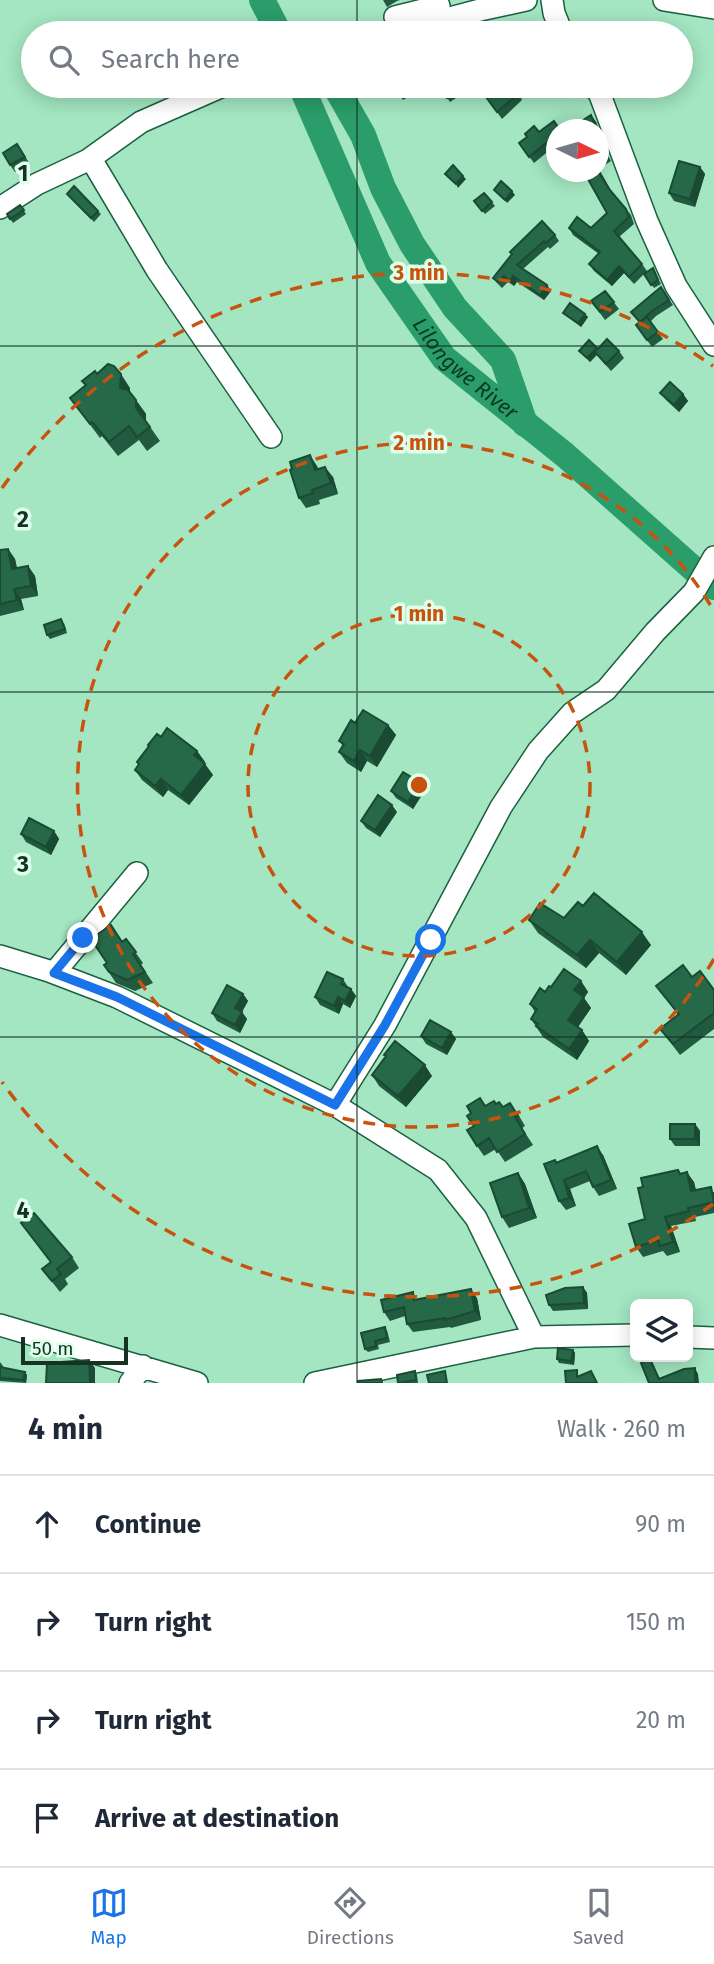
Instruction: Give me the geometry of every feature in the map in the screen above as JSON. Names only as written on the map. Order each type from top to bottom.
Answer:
[{"type":"street","points":[[405,21],[461,0]]},
{"type":"street","points":[[416,21],[526,0]]},
{"type":"street","points":[[552,0],[557,21]]},
{"type":"street","points":[[663,0],[714,8]]},
{"type":"street","points":[[0,208],[37,184],[88,160],[141,122],[196,98]]},
{"type":"street","points":[[601,98],[647,221],[671,275],[714,345]]},
{"type":"street","points":[[88,160],[94,164],[164,281],[271,437]]},
{"type":"street","points":[[335,1105],[385,1025],[501,807],[538,751],[572,713],[606,690],[655,632],[694,592],[714,556]]},
{"type":"street","points":[[54,973],[137,873]]},
{"type":"street","points":[[0,956],[117,997],[335,1105],[438,1170],[476,1218],[534,1337]]},
{"type":"street","points":[[0,1325],[197,1383]]},
{"type":"street","points":[[315,1383],[534,1337],[630,1335]]},
{"type":"street","points":[[693,1336],[714,1338]]},
{"type":"street","points":[[130,1383],[143,1366]]},
{"type":"building","points":[[487,98],[513,98],[497,112]]},
{"type":"building","points":[[534,126],[539,132],[546,127],[546,143],[529,157],[519,143]]},
{"type":"building","points":[[17,144],[25,157],[10,165],[3,153]]},
{"type":"building","points":[[679,161],[700,167],[690,199],[669,193]]},
{"type":"building","points":[[453,165],[463,176],[456,184],[445,174]]},
{"type":"building","points":[[501,181],[512,191],[505,200],[494,190]]},
{"type":"building","points":[[590,182],[605,182],[626,209],[629,217],[614,231],[642,264],[629,277],[619,266],[607,280],[589,264],[600,252],[569,228],[577,217],[591,228],[607,213]]},
{"type":"building","points":[[74,186],[98,211],[91,218],[67,194]]},
{"type":"building","points":[[484,193],[492,202],[482,211],[474,201]]},
{"type":"building","points":[[20,205],[24,210],[10,219],[7,214]]},
{"type":"building","points":[[542,221],[555,235],[546,243],[544,241],[517,265],[547,285],[540,295],[513,276],[510,281],[504,276],[498,282],[493,278],[512,254],[510,252]]},
{"type":"building","points":[[653,268],[658,280],[651,285],[644,274]]},
{"type":"building","points":[[661,287],[669,300],[640,322],[631,312]]},
{"type":"building","points":[[605,291],[614,302],[600,312],[591,301]]},
{"type":"building","points":[[570,303],[585,314],[578,323],[563,313]]},
{"type":"building","points":[[647,317],[658,332],[647,340],[636,325]]},
{"type":"building","points":[[607,339],[619,351],[606,364],[595,352]]},
{"type":"building","points":[[589,340],[597,348],[587,358],[579,351]]},
{"type":"building","points":[[108,364],[121,374],[120,388],[128,390],[136,400],[136,408],[150,427],[137,437],[129,426],[109,442],[92,422],[90,424],[70,398],[86,385],[82,381],[95,371],[97,374]]},
{"type":"building","points":[[670,382],[683,394],[674,405],[660,393]]},
{"type":"building","points":[[310,455],[315,470],[325,467],[331,483],[299,498],[290,462]]},
{"type":"building","points":[[8,549],[12,569],[28,566],[31,586],[14,589],[17,600],[0,604],[0,550]]},
{"type":"building","points":[[61,619],[65,629],[47,635],[44,625]]},
{"type":"building","points":[[363,710],[388,725],[370,756],[360,750],[354,761],[339,752],[344,744],[339,741],[351,720],[355,723]]},
{"type":"building","points":[[167,728],[197,751],[194,755],[205,764],[181,795],[161,779],[155,786],[135,770],[148,745],[157,734],[161,737]]},
{"type":"building","points":[[403,772],[420,782],[408,802],[391,791]]},
{"type":"building","points":[[378,795],[392,805],[375,830],[361,821]]},
{"type":"building","points":[[29,818],[54,831],[46,847],[21,834]]},
{"type":"building","points":[[594,893],[642,932],[617,962],[590,940],[577,955],[529,920],[540,903],[564,918],[578,902],[583,906]]},
{"type":"building","points":[[111,925],[122,942],[126,939],[136,952],[133,954],[145,972],[127,980],[109,972],[104,965],[107,963],[91,939]]},
{"type":"building","points":[[683,965],[692,977],[700,971],[714,990],[714,1013],[673,1044],[660,1029],[679,1014],[656,986]]},
{"type":"building","points":[[564,969],[581,981],[574,990],[584,997],[568,1020],[582,1030],[569,1049],[536,1026],[538,1024],[531,1019],[537,1009],[530,1004],[540,988],[545,992]]},
{"type":"building","points":[[327,972],[343,979],[341,984],[351,989],[345,1001],[338,997],[334,1006],[315,997]]},
{"type":"building","points":[[227,985],[243,994],[235,1008],[242,1012],[235,1025],[212,1013]]},
{"type":"building","points":[[430,1020],[451,1032],[442,1048],[421,1036]]},
{"type":"building","points":[[395,1041],[425,1065],[398,1096],[372,1075]]},
{"type":"building","points":[[480,1098],[485,1106],[494,1101],[503,1107],[510,1103],[525,1134],[497,1152],[489,1138],[477,1146],[467,1130],[474,1126],[467,1116],[471,1113],[467,1106]]},
{"type":"building","points":[[670,1124],[695,1124],[695,1139],[670,1139]]},
{"type":"building","points":[[597,1146],[611,1180],[593,1187],[586,1171],[564,1180],[569,1198],[559,1201],[544,1164],[555,1160],[556,1163]]},
{"type":"building","points":[[678,1170],[680,1174],[687,1172],[691,1191],[711,1187],[714,1202],[665,1217],[673,1242],[660,1246],[658,1240],[636,1247],[629,1224],[645,1219],[638,1188],[643,1187],[641,1178]]},
{"type":"building","points":[[518,1173],[529,1208],[502,1217],[490,1183]]},
{"type":"building","points":[[34,1213],[72,1257],[57,1269],[61,1274],[52,1281],[42,1269],[51,1262],[21,1223]]},
{"type":"building","points":[[583,1287],[584,1303],[549,1305],[546,1295],[565,1288]]},
{"type":"building","points":[[471,1289],[475,1311],[445,1320],[407,1324],[404,1307],[384,1312],[381,1300],[413,1292],[414,1300]]},
{"type":"building","points":[[385,1327],[387,1338],[375,1341],[376,1346],[365,1349],[361,1333]]},
{"type":"building","points":[[558,1348],[573,1350],[571,1361],[557,1359]]},
{"type":"building","points":[[89,1360],[90,1383],[46,1383],[47,1363]]},
{"type":"building","points":[[651,1362],[659,1379],[684,1369],[695,1368],[695,1383],[649,1383],[641,1363]]},
{"type":"building","points":[[0,1367],[25,1372],[23,1380],[0,1378]]},
{"type":"building","points":[[577,1370],[577,1377],[591,1371],[597,1383],[566,1383],[565,1371]]},
{"type":"building","points":[[415,1371],[416,1380],[398,1383],[397,1375]]},
{"type":"building","points":[[445,1371],[447,1383],[429,1383],[427,1375]]},
{"type":"building","points":[[381,1379],[382,1383],[358,1383],[358,1381]]},
{"type":"waterway","name":"Lilongwe River","points":[[262,0],[273,21]]},
{"type":"waterway","name":"Lilongwe River","points":[[306,98],[378,263],[444,358],[565,455],[714,587]]},
{"type":"waterway","points":[[342,98],[363,135],[383,188],[412,244],[455,308],[503,360],[525,424]]},
{"type":"route","points":[[83,938],[54,973],[117,997],[335,1105],[385,1025],[431,940]]}]
